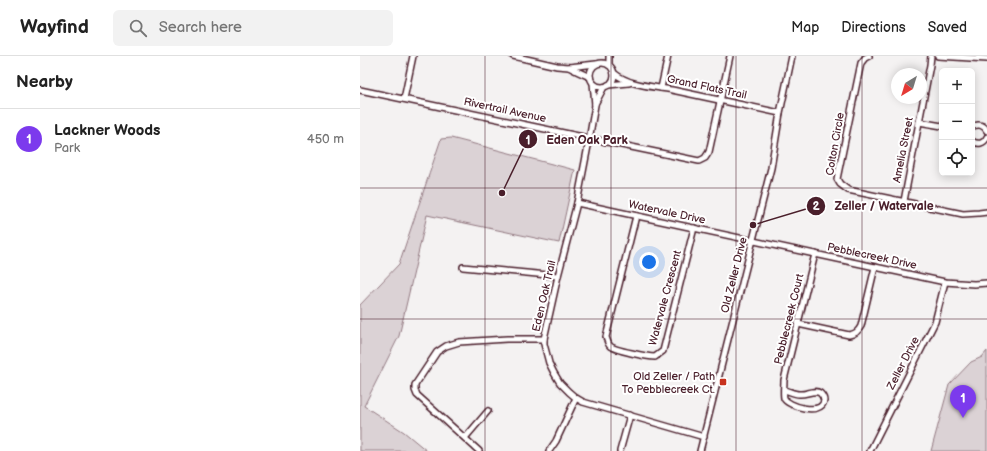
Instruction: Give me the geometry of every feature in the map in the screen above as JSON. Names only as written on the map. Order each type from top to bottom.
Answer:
[{"type":"street","points":[[404,99],[414,56]]},
{"type":"street","points":[[513,56],[539,59],[557,66],[569,67],[598,64],[609,65]]},
{"type":"street","points":[[603,56],[598,64],[590,70],[590,77],[593,83],[600,87],[606,86],[613,80],[614,73],[609,65],[609,56]]},
{"type":"street","points":[[661,88],[668,56]]},
{"type":"street","points":[[720,100],[730,56]]},
{"type":"street","name":"Old Zeller Drive","points":[[700,451],[771,168],[780,113],[792,56]]},
{"type":"street","name":"Colton Circle","points":[[869,56],[861,63],[837,179],[840,184],[848,190],[963,214],[987,212]]},
{"type":"street","name":"Amelia Street","points":[[904,201],[931,56]]},
{"type":"street","points":[[938,56],[987,59]]},
{"type":"street","points":[[569,67],[590,77]]},
{"type":"street","name":"Grand Flats Trail","points":[[614,73],[630,82],[780,113]]},
{"type":"street","name":"Grand Flats Trail","points":[[606,86],[630,82]]},
{"type":"street","name":"Eden Oak Trail","points":[[593,83],[595,105],[577,203],[544,338],[549,364],[560,383],[576,398],[583,402],[704,437]]},
{"type":"street","name":"Eden Oak Trail","points":[[595,105],[606,86]]},
{"type":"street","name":"Rivertrail Avenue","points":[[360,90],[699,161],[705,158],[709,152],[720,100]]},
{"type":"street","points":[[919,122],[939,125]]},
{"type":"street","points":[[975,125],[981,125],[987,131]]},
{"type":"street","points":[[975,142],[978,144],[981,143],[987,137]]},
{"type":"street","name":"Watervale Drive","points":[[577,203],[753,240]]},
{"type":"street","name":"Watervale Crescent","points":[[636,216],[606,337],[610,346],[612,347],[649,357],[655,357],[663,351],[694,228]]},
{"type":"street","name":"Pebblecreek Drive","points":[[753,240],[946,282],[974,284],[987,283]]},
{"type":"street","name":"Pebblecreek Court","points":[[784,390],[784,380],[815,254]]},
{"type":"street","points":[[462,267],[558,276]]},
{"type":"street","points":[[798,324],[849,335],[859,331],[875,267]]},
{"type":"street","name":"Zeller Drive","points":[[870,451],[934,322],[946,282]]},
{"type":"street","points":[[479,451],[417,395],[415,385],[437,352],[446,346],[459,342],[544,338]]},
{"type":"street","points":[[784,390],[798,394],[816,391],[823,396],[823,403],[820,407],[813,409],[796,406],[787,402],[784,398],[784,390]]},
{"type":"street","points":[[550,451],[576,398]]},
{"type":"street","points":[[464,438],[488,411]]},
{"type":"street","points":[[620,451],[630,415]]},
{"type":"shaded area","points":[[451,138],[575,170],[559,243],[427,215],[399,336],[364,406],[404,432],[427,451],[360,451],[360,305],[399,264],[441,139]]},
{"type":"shaded area","points":[[987,351],[987,451],[931,451],[949,385],[971,362],[982,357]]},
{"type":"place","name":"Eden Oak Park","points":[[502,193]]},
{"type":"place","name":"Zeller / Watervale","points":[[753,225]]},
{"type":"place","name":"Old Zeller / Path To Pebblecreek Ct.","points":[[723,382]]},
{"type":"place","name":"Lackner Woods","points":[[963,418]]}]
